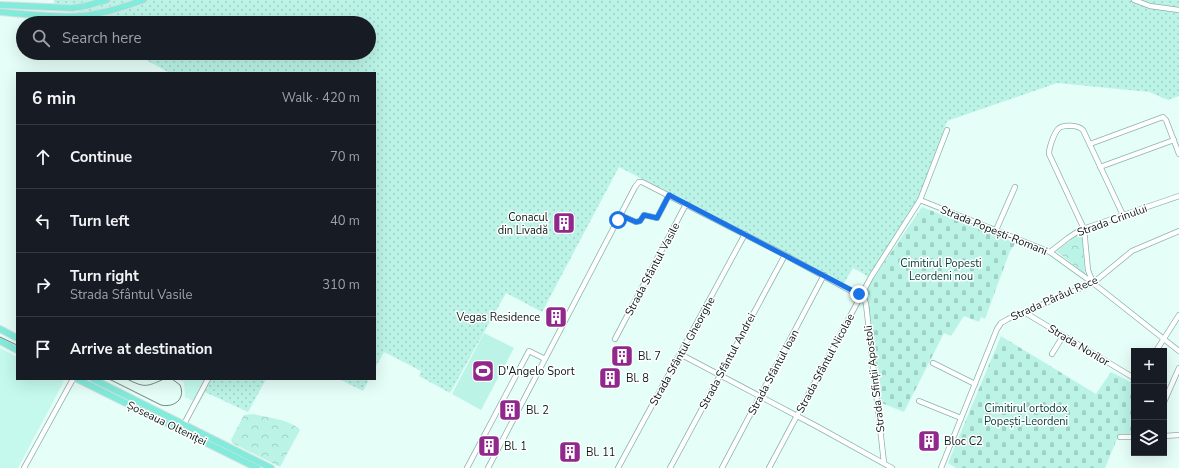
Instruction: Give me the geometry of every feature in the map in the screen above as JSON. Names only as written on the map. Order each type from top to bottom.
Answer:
[{"type":"main road","points":[[0,6],[72,8],[107,0]]},
{"type":"main road","points":[[0,12],[74,16],[103,12],[126,3],[144,0]]},
{"type":"main road","points":[[0,329],[16,337]]},
{"type":"main road","points":[[0,341],[16,349]]},
{"type":"main road","name":"Șoseaua Olteniței","points":[[79,380],[257,468]]},
{"type":"main road","name":"Șoseaua Olteniței","points":[[95,380],[268,467]]},
{"type":"street","points":[[1134,0],[1156,7],[1179,10]]},
{"type":"street","points":[[1090,144],[1160,117],[1165,118],[1179,154]]},
{"type":"street","points":[[1093,283],[1088,270],[1084,229],[1050,156],[1049,151],[1058,129],[1062,127],[1076,126],[1082,130],[1123,215]]},
{"type":"street","name":"Strada Sfântul Nicolae","points":[[769,468],[871,277],[920,200],[946,130]]},
{"type":"street","points":[[1100,167],[1174,140]]},
{"type":"street","points":[[488,468],[620,215],[639,182],[645,182],[824,275],[861,296]]},
{"type":"street","points":[[996,230],[1015,187]]},
{"type":"street","points":[[620,215],[636,222],[640,221],[644,215],[657,218],[669,195]]},
{"type":"street","name":"Strada Crinului","points":[[1050,252],[1073,234],[1084,229],[1179,196]]},
{"type":"street","name":"Strada Popești-Romani","points":[[920,200],[1050,252],[1093,283],[1179,351]]},
{"type":"street","name":"Strada Sfântul Vasile","points":[[615,339],[686,204]]},
{"type":"street","name":"Strada Pârâul Rece","points":[[940,468],[999,325],[1006,320],[1093,283],[1132,251],[1179,231]]},
{"type":"street","name":"Strada Sfântul Gheorghe","points":[[618,468],[745,234]]},
{"type":"street","name":"Strada Sfântul Andrei","points":[[670,468],[785,255]]},
{"type":"street","name":"Strada Sfântul Ioan","points":[[722,468],[824,275]]},
{"type":"street","name":"Strada Sfinții Apostoli","points":[[861,296],[865,300],[866,304],[884,464]]},
{"type":"street","name":"Strada Norilor","points":[[1024,312],[1131,376]]},
{"type":"street","points":[[1158,348],[1179,315]]},
{"type":"street","points":[[1052,354],[1063,336]]},
{"type":"street","points":[[467,468],[529,351],[545,359]]},
{"type":"street","points":[[680,354],[797,415],[892,468]]},
{"type":"street","points":[[933,363],[975,384]]},
{"type":"street","points":[[1167,395],[1179,368]]},
{"type":"street","points":[[24,468],[72,380]]},
{"type":"street","name":"Șoseaua Olteniței","points":[[184,424],[207,380]]},
{"type":"street","points":[[920,401],[961,418]]},
{"type":"street","points":[[1167,436],[1179,436]]},
{"type":"street","points":[[1120,437],[1131,437]]},
{"type":"shaded area","points":[[0,348],[16,356],[16,380],[64,381],[18,468],[0,468]]},
{"type":"shaded area","points":[[179,380],[211,380],[199,404],[185,397],[184,382]]},
{"type":"green space","points":[[54,0],[1179,0],[1179,96],[1168,100],[1149,92],[1057,83],[947,121],[917,202],[869,277],[853,268],[844,283],[619,167],[542,312],[506,293],[450,393],[419,376],[421,371],[384,352],[376,366],[376,72],[168,72],[146,60],[376,60],[376,16],[78,16],[77,5],[56,5]]},
{"type":"green space","name":"Cimitirul Popesti Leordeni nou","points":[[922,207],[1016,243],[1010,251],[985,319],[981,317],[979,322],[964,316],[951,336],[944,333],[904,412],[879,402],[866,292],[873,279]]},
{"type":"green space","points":[[1079,234],[1082,235],[1085,274],[1056,251]]},
{"type":"green space","name":"D'Angelo Sport","points":[[484,333],[514,348],[481,410],[452,394]]},
{"type":"green space","name":"Cimitirul ortodox Popești-Leordeni","points":[[1001,336],[1096,394],[1111,372],[1131,382],[1131,434],[1119,434],[1105,468],[956,468],[948,463]]},
{"type":"green space","points":[[211,380],[265,380],[248,412],[205,392]]},
{"type":"green space","points":[[341,380],[368,380],[363,391]]},
{"type":"green space","points":[[254,414],[291,423],[300,430],[280,467],[232,443],[231,440],[244,415]]},
{"type":"tram line","points":[[0,337],[16,345]]},
{"type":"tram line","points":[[111,380],[161,405],[166,406],[174,404],[180,398],[180,385],[173,380]]},
{"type":"tram line","points":[[129,380],[142,385],[153,384],[162,380]]},
{"type":"place","name":"Conacul din Livadă","points":[[564,223]]},
{"type":"place","name":"Vegas Residence","points":[[556,317]]},
{"type":"place","name":"Bl. 7","points":[[622,356]]},
{"type":"place","name":"D'Angelo Sport","points":[[483,371]]},
{"type":"place","name":"Bl. 8","points":[[610,378]]},
{"type":"place","name":"Bl. 2","points":[[510,410]]},
{"type":"place","name":"Bloc C2","points":[[929,441]]},
{"type":"place","name":"Bl. 1","points":[[489,446]]},
{"type":"place","name":"Bl. 11","points":[[570,452]]},
{"type":"route","points":[[618,220],[620,215],[636,222],[640,221],[644,215],[657,218],[669,195],[859,294]]}]
